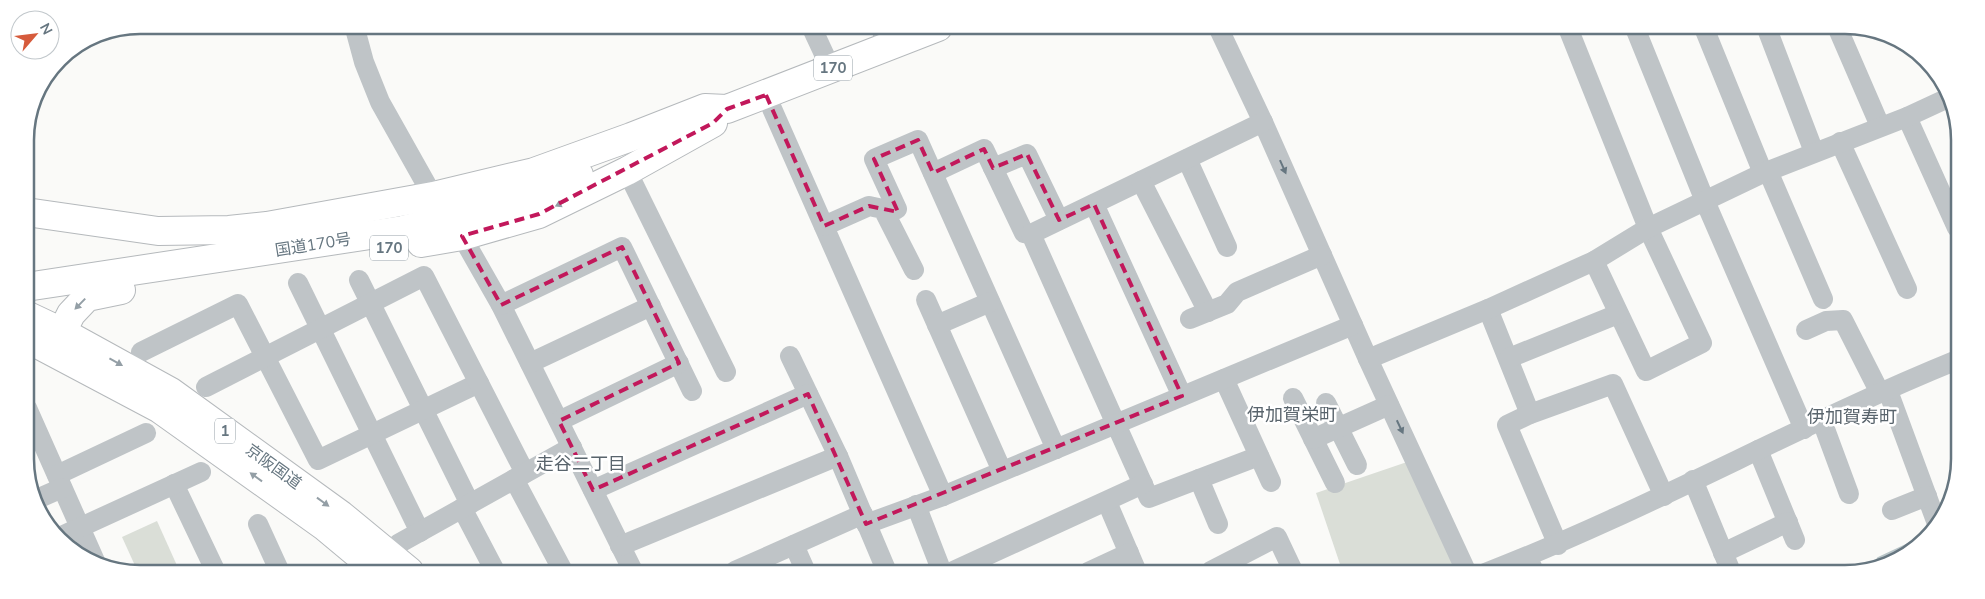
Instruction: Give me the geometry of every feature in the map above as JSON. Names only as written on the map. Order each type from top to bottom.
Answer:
[{"type":"highway","name":"国道170号","points":[[34,287],[403,230],[446,214],[534,172],[631,138],[705,108],[720,116],[831,69],[884,36]]},
{"type":"highway","name":"170","points":[[618,167],[720,116]]},
{"type":"highway","name":"国道170号","points":[[34,213],[158,231],[229,230],[277,224],[446,214],[618,167]]},
{"type":"highway","name":"170","points":[[34,225],[116,238],[183,243],[267,238],[446,214]]},
{"type":"highway","name":"170","points":[[62,332],[70,314],[87,297],[446,214]]},
{"type":"highway","name":"京阪国道","points":[[34,320],[62,332],[171,392],[341,514],[402,565]]},
{"type":"highway","name":"京阪国道","points":[[34,342],[160,409],[324,526],[371,565]]},
{"type":"street","points":[[356,34],[364,62],[380,102],[501,305],[630,565]]},
{"type":"street","points":[[815,34],[831,69]]},
{"type":"street","points":[[1221,34],[1263,122],[1368,360],[1463,565]]},
{"type":"street","points":[[1570,34],[1648,228],[1702,343],[1646,371],[1594,260]]},
{"type":"street","points":[[1637,34],[1705,201],[1813,425],[1849,494]]},
{"type":"street","points":[[1707,34],[1816,296],[1814,326],[1843,320],[1884,392],[1934,516]]},
{"type":"street","points":[[1769,34],[1814,152]]},
{"type":"street","points":[[1840,34],[1880,126]]},
{"type":"street","points":[[766,95],[943,496]]},
{"type":"street","points":[[1368,360],[1488,309],[1594,260],[1648,228],[1765,172],[1907,117],[1943,100]]},
{"type":"street","points":[[1907,117],[1951,215]]},
{"type":"street","points":[[933,173],[984,149],[1024,233],[1031,234],[1263,122]]},
{"type":"street","points":[[886,214],[897,209],[874,160],[918,140],[1056,449]]},
{"type":"street","points":[[1840,142],[1907,289]]},
{"type":"street","points":[[993,168],[1027,154],[1059,220]]},
{"type":"street","points":[[1187,159],[1227,247]]},
{"type":"street","points":[[618,167],[726,372]]},
{"type":"street","points":[[1141,181],[1199,315],[1227,304],[1237,292],[1322,256]]},
{"type":"street","points":[[1094,204],[1182,396]]},
{"type":"street","points":[[824,226],[869,206],[882,208],[914,270]]},
{"type":"street","points":[[1031,234],[1149,498],[1259,456]]},
{"type":"street","points":[[501,305],[622,246],[692,391]]},
{"type":"street","points":[[206,387],[424,276],[479,384],[560,565]]},
{"type":"street","points":[[359,280],[424,410],[492,565]]},
{"type":"street","points":[[298,283],[420,532]]},
{"type":"street","points":[[926,300],[1002,471]]},
{"type":"street","points":[[937,325],[990,302]]},
{"type":"street","points":[[141,352],[238,304],[318,460],[479,384]]},
{"type":"street","points":[[530,363],[651,306]]},
{"type":"street","points":[[1488,309],[1530,414]]},
{"type":"street","points":[[1509,358],[1618,314]]},
{"type":"street","points":[[750,565],[794,545],[865,519],[943,496],[1353,325]]},
{"type":"street","points":[[790,356],[838,456],[884,565]]},
{"type":"street","points":[[559,421],[679,363]]},
{"type":"street","points":[[1531,565],[1558,545],[1664,496],[1693,480],[1951,363]]},
{"type":"street","points":[[1224,379],[1271,482]]},
{"type":"street","points":[[1558,545],[1508,425],[1530,414],[1613,384],[1664,496]]},
{"type":"street","points":[[593,490],[808,394]]},
{"type":"street","points":[[1293,398],[1335,483]]},
{"type":"street","points":[[1326,403],[1357,465]]},
{"type":"street","points":[[1313,439],[1389,405]]},
{"type":"street","points":[[40,496],[59,481],[146,433]]},
{"type":"street","points":[[34,443],[59,481],[90,553]]},
{"type":"street","points":[[398,544],[572,448]]},
{"type":"street","points":[[1758,450],[1796,540]]},
{"type":"street","points":[[620,546],[838,456]]},
{"type":"street","points":[[65,534],[201,472]]},
{"type":"street","points":[[1199,479],[1218,524]]},
{"type":"street","points":[[1693,480],[1728,565]]},
{"type":"street","points":[[174,484],[213,565]]},
{"type":"street","points":[[967,565],[1143,484]]},
{"type":"street","points":[[1892,510],[1927,496]]},
{"type":"street","points":[[1107,502],[1134,565]]},
{"type":"street","points":[[916,505],[939,565]]},
{"type":"street","points":[[1723,553],[1788,522]]},
{"type":"street","points":[[258,524],[277,565]]},
{"type":"street","points":[[1223,565],[1277,537],[1290,565]]},
{"type":"street","points":[[794,545],[803,565]]},
{"type":"street","points":[[1103,565],[1129,553]]},
{"type":"highlighted area","points":[[766,95],[824,226],[869,206],[898,212],[874,159],[918,140],[933,173],[984,149],[993,168],[1027,154],[1059,220],[1094,204],[1182,396],[866,524],[808,394],[593,490],[559,421],[679,363],[622,247],[501,305],[462,236],[539,214],[713,123],[727,109]]},
{"type":"shaded area","points":[[1407,462],[1455,565],[1340,565],[1316,493]]},
{"type":"shaded area","points":[[157,521],[177,565],[135,565],[122,537]]},
{"type":"waterway","points":[[1879,560],[1901,549]]},
{"type":"district","name":"伊加賀栄町","points":[[1292,415]]},
{"type":"district","name":"伊加賀寿町","points":[[1852,417]]},
{"type":"district","name":"走谷二丁目","points":[[581,464]]}]
